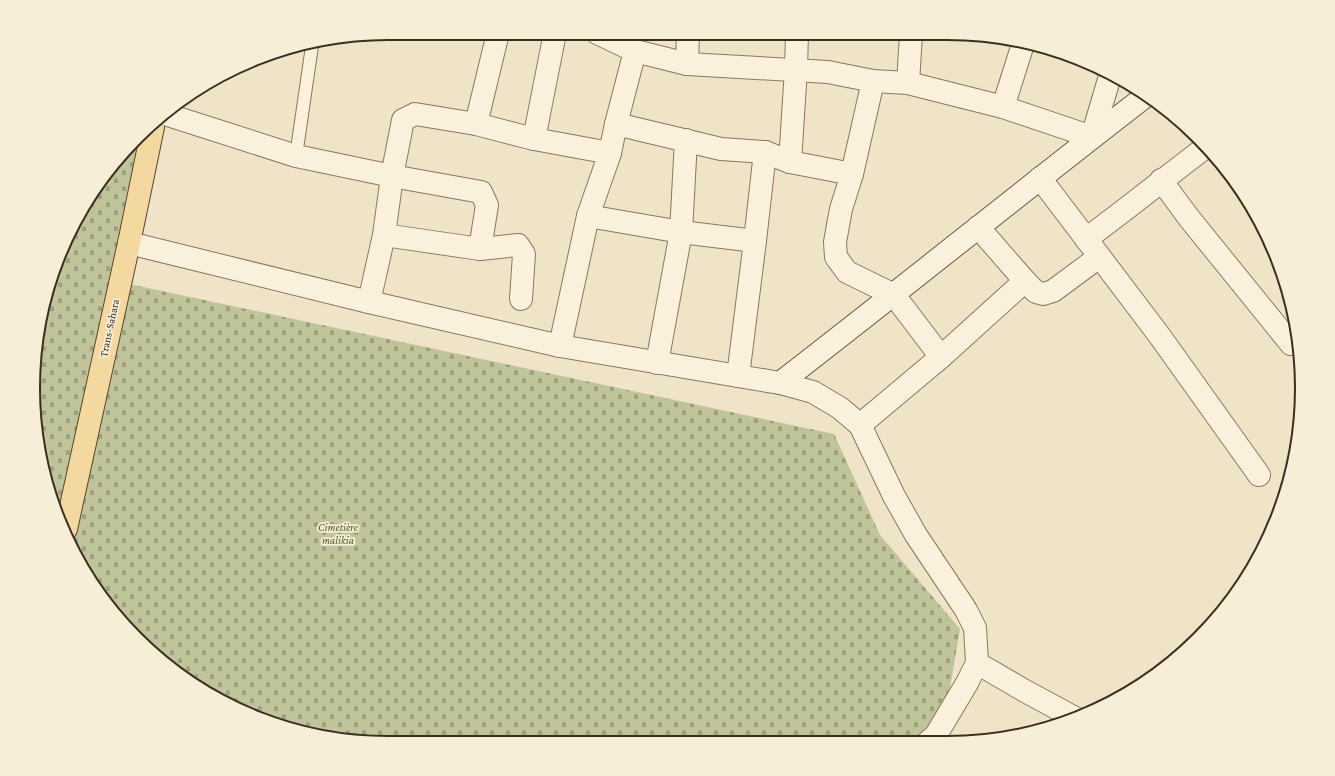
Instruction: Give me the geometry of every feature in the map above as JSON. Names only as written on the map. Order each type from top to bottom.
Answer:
[{"type":"main road","name":"Trans-Sahara","points":[[67,524],[152,133]]},
{"type":"street","points":[[476,124],[496,40]]},
{"type":"street","points":[[534,139],[554,40]]},
{"type":"street","points":[[612,40],[635,51],[687,64],[796,69],[828,72],[873,81],[908,83],[1003,107],[1092,137]]},
{"type":"street","points":[[687,64],[688,40]]},
{"type":"street","points":[[790,162],[797,40]]},
{"type":"street","points":[[908,83],[911,40]]},
{"type":"street","points":[[1003,107],[1022,48]]},
{"type":"street","points":[[560,346],[588,216],[610,153],[635,51]]},
{"type":"street","points":[[1092,137],[1109,80]]},
{"type":"street","points":[[873,81],[852,174],[841,209],[835,242],[836,257],[847,272],[894,294],[941,357]]},
{"type":"street","points":[[780,383],[1141,100]]},
{"type":"street","points":[[369,302],[384,235],[392,176],[403,120],[414,114],[476,124],[534,139],[610,153]]},
{"type":"street","points":[[171,116],[296,156],[392,176],[481,192],[487,205],[480,249]]},
{"type":"street","points":[[616,124],[721,148],[765,152],[790,162],[852,174]]},
{"type":"street","points":[[658,363],[681,232],[686,140]]},
{"type":"street","points":[[1086,239],[1201,151]]},
{"type":"street","points":[[738,376],[765,152]]},
{"type":"street","points":[[1040,178],[1159,335],[1259,474]]},
{"type":"street","points":[[1161,180],[1189,218],[1291,344]]},
{"type":"street","points":[[588,216],[681,232],[755,241]]},
{"type":"street","points":[[978,227],[1025,281],[1036,292],[1043,294],[1053,292],[1099,257]]},
{"type":"street","points":[[384,235],[480,249],[508,245],[518,246],[524,254],[521,299]]},
{"type":"street","points":[[129,243],[369,302],[560,346],[780,383],[813,392],[840,408],[860,425],[894,496],[916,535],[966,610],[975,628],[977,664],[934,736]]},
{"type":"street","points":[[860,425],[941,357],[1025,281]]},
{"type":"street","points":[[977,664],[1068,714]]},
{"type":"lane","points":[[296,156],[312,49]]},
{"type":"green space","name":"Cimetière malikia","points":[[152,133],[120,282],[834,434],[880,535],[960,629],[948,700],[927,736],[388,736],[343,733],[298,724],[276,718],[234,700],[214,689],[176,664],[159,650],[126,617],[112,600],[87,562],[66,521],[58,500],[43,433],[40,388],[41,365],[43,343],[52,298],[58,276],[76,234],[87,214],[112,176],[126,159]]}]
